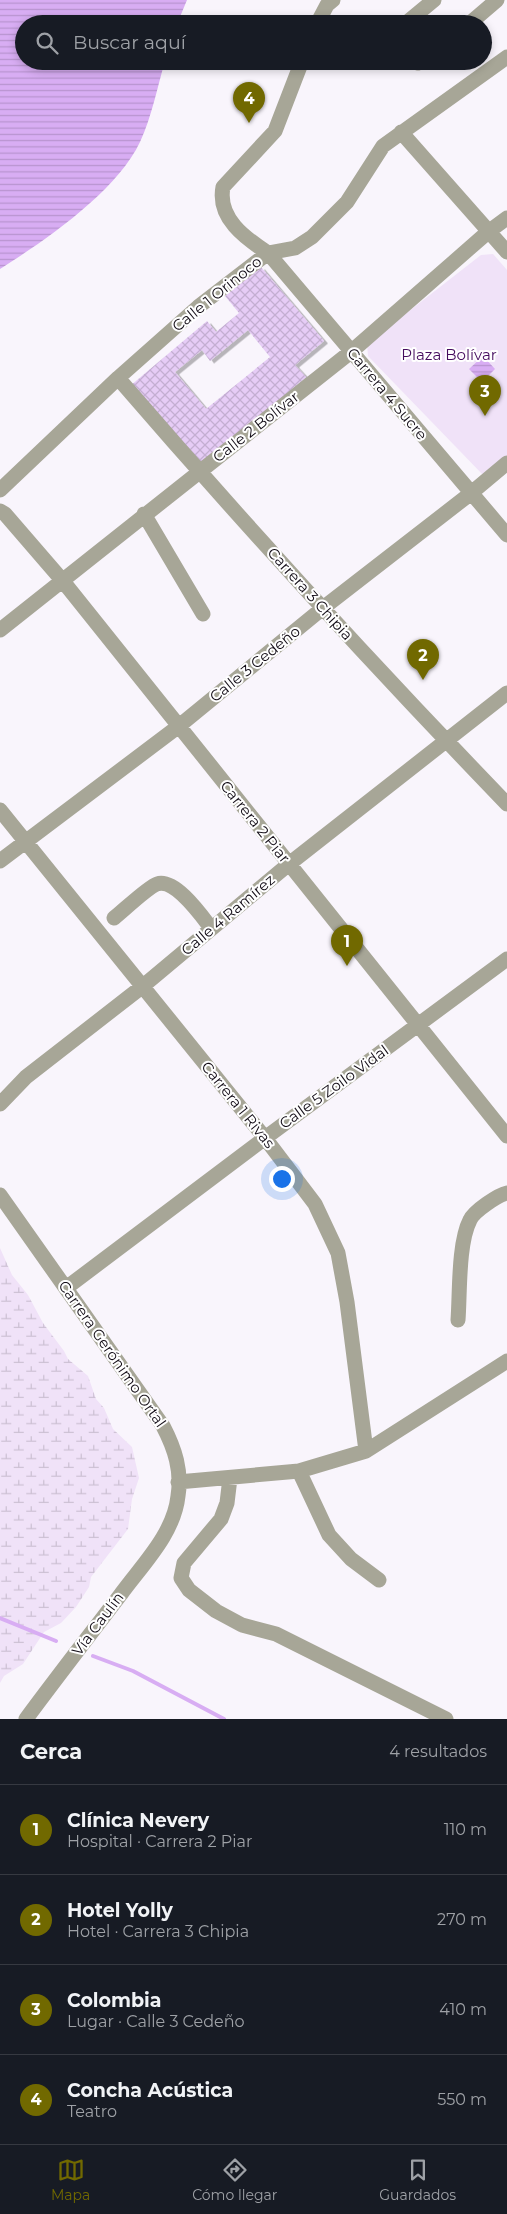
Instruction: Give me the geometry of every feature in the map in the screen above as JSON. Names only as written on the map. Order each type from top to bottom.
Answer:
[{"type":"street","points":[[322,15],[327,5],[333,0]]},
{"type":"street","points":[[416,15],[434,0]]},
{"type":"street","points":[[480,15],[497,0]]},
{"type":"street","name":"Calle 1 Orinoco","points":[[492,68],[507,57]]},
{"type":"street","name":"Carrera 4 Sucre","points":[[299,70],[275,131],[223,187],[221,198],[224,209],[234,225],[249,240],[268,253],[470,494],[507,535]]},
{"type":"street","name":"Calle 1 Orinoco","points":[[0,490],[118,378],[198,307],[268,253],[294,248],[312,237],[348,202],[383,146],[489,70]]},
{"type":"street","points":[[401,132],[507,252]]},
{"type":"street","name":"Calle 2 Bolívar","points":[[0,630],[198,471],[352,351],[488,232],[507,218]]},
{"type":"street","name":"Carrera 3 Chipia","points":[[118,378],[198,471],[323,608],[507,804]]},
{"type":"street","name":"Calle 3 Cedeño","points":[[0,861],[179,726],[323,608],[507,463]]},
{"type":"street","name":"Carrera 2 Piar","points":[[0,511],[5,514],[62,580],[507,1136]]},
{"type":"street","points":[[144,514],[203,614]]},
{"type":"street","name":"Calle 4 Ramírez","points":[[0,1104],[26,1077],[142,986],[289,864],[507,693]]},
{"type":"street","name":"Carrera 1 Rivas","points":[[0,810],[265,1138],[315,1204],[338,1253],[348,1302],[366,1451]]},
{"type":"street","points":[[114,918],[157,884],[168,884],[176,888],[211,928]]},
{"type":"street","name":"Calle 5 Zoilo Vidal","points":[[66,1288],[507,959]]},
{"type":"street","points":[[458,1320],[464,1243],[470,1218],[498,1195],[507,1193]]},
{"type":"street","name":"Carrera Gerónimo Ortal","points":[[0,1195],[163,1426],[176,1457],[178,1482],[176,1506],[168,1527]]},
{"type":"street","points":[[178,1482],[299,1470],[366,1451],[507,1361]]},
{"type":"street","points":[[299,1470],[329,1535],[351,1559],[378,1580]]},
{"type":"street","points":[[230,1478],[227,1503],[221,1519],[184,1563],[181,1578],[189,1590],[216,1611],[242,1625],[276,1634],[446,1719]]},
{"type":"street","name":"Vía Caulín","points":[[26,1719],[168,1527]]},
{"type":"green space","name":"Plaza Bolívar","points":[[493,254],[507,270],[507,462],[486,478],[368,356],[367,344],[481,255]]},
{"type":"green space","points":[[0,1248],[12,1275],[28,1295],[43,1323],[68,1359],[88,1376],[96,1399],[104,1408],[113,1429],[132,1447],[139,1478],[132,1499],[128,1529],[91,1577],[89,1587],[76,1607],[61,1623],[44,1632],[23,1664],[4,1676],[0,1683]]},
{"type":"shaded area","points":[[0,0],[187,0],[181,15],[15,15],[15,70],[163,70],[148,122],[140,142],[115,178],[79,213],[38,244],[0,269]]},
{"type":"shaded area","points":[[483,356],[495,369],[482,382],[469,369]]},
{"type":"building","points":[[261,267],[324,341],[295,365],[306,377],[200,467],[130,386],[207,321],[216,332],[239,313],[225,296]],"holes":[[[248,330],[270,357],[206,409],[175,372],[202,350],[210,361]]]},
{"type":"waterway","points":[[0,1618],[56,1641]]},
{"type":"waterway","points":[[93,1656],[133,1671],[224,1719]]},
{"type":"place","name":"Concha Acústica","points":[[249,123]]},
{"type":"place","name":"Colombia","points":[[485,416]]},
{"type":"place","name":"Hotel Yolly","points":[[423,680]]},
{"type":"place","name":"Clínica Nevery","points":[[347,966]]}]
